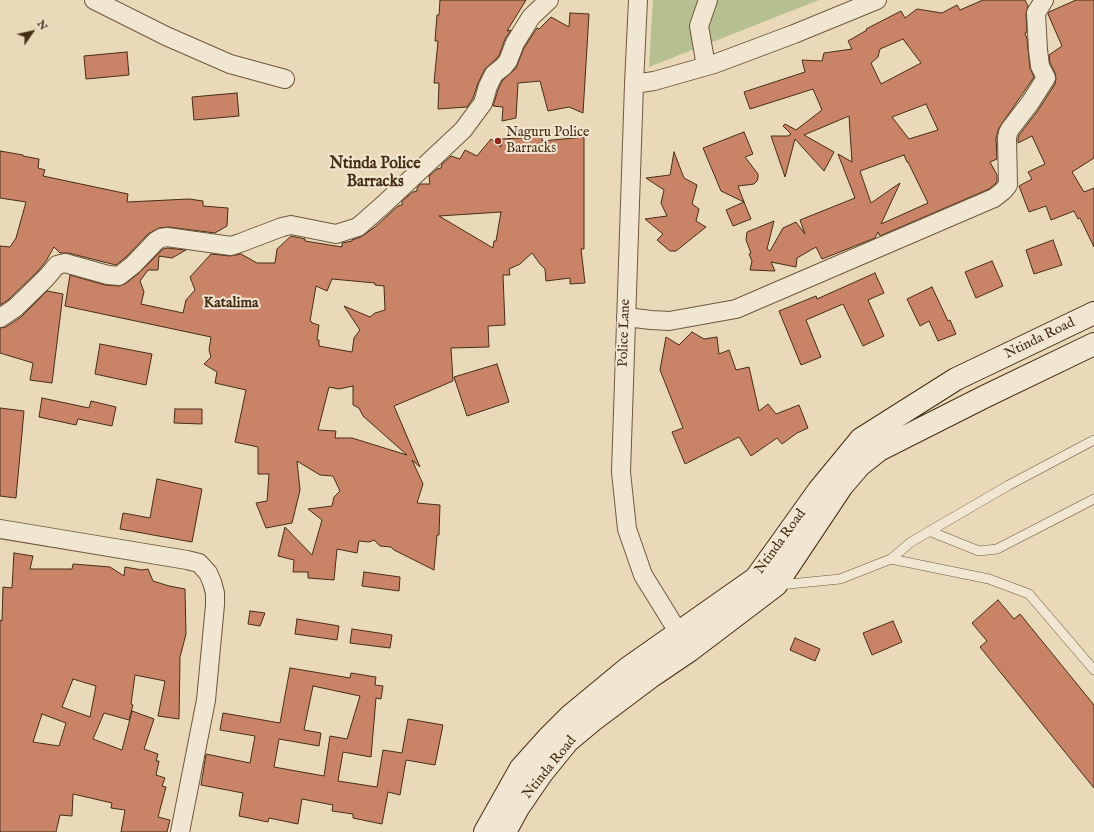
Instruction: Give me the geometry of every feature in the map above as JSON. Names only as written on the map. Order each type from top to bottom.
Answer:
[{"type":"main road","name":"Ntinda Road","points":[[485,832],[521,768],[570,716],[628,668],[756,578],[819,490],[861,439],[956,379],[1094,313]]},
{"type":"main road","name":"Ntinda Road","points":[[505,832],[518,808],[542,773],[568,741],[640,685],[689,651],[776,585],[842,486],[860,465],[880,450],[986,396],[1094,344]]},
{"type":"street","points":[[94,0],[166,36],[230,64],[285,80]]},
{"type":"street","points":[[0,318],[15,308],[46,278],[57,265],[65,263],[108,275],[119,276],[133,265],[156,241],[161,238],[167,237],[231,246],[240,244],[282,227],[291,226],[336,234],[358,227],[384,205],[463,130],[483,103],[488,86],[494,74],[508,61],[515,44],[531,17],[549,0]]},
{"type":"street","name":"Police Lane","points":[[635,0],[634,84],[621,472],[627,529],[643,575],[689,651]]},
{"type":"street","points":[[706,66],[699,26],[708,0]]},
{"type":"street","points":[[634,84],[654,81],[706,66],[794,34],[877,0]]},
{"type":"street","points":[[626,317],[669,321],[736,309],[994,198],[1008,185],[1008,133],[1046,78],[1040,66],[1036,13],[1044,0]]},
{"type":"street","points":[[0,529],[186,560],[199,563],[208,574],[215,593],[215,605],[206,700],[180,832]]},
{"type":"lane","points":[[776,585],[840,579],[891,559],[911,542],[929,531],[1009,485],[1094,440]]},
{"type":"lane","points":[[929,531],[979,551],[997,549],[1094,499]]},
{"type":"lane","points":[[891,559],[989,579],[1029,594],[1094,670]]},
{"type":"green space","points":[[653,0],[819,0],[649,67]]},
{"type":"building","points":[[440,0],[526,0],[507,31],[511,30],[505,39],[499,56],[485,69],[473,98],[467,107],[438,109],[439,83],[434,83],[438,41],[435,41]]},
{"type":"building","points":[[983,0],[1025,0],[1028,6],[1026,14],[1027,32],[1025,33],[1030,68],[1034,77],[999,128],[996,138],[997,159],[990,162],[997,175],[996,183],[989,189],[880,236],[878,232],[875,238],[822,259],[816,247],[797,258],[796,267],[771,262],[775,271],[750,270],[752,261],[749,254],[751,253],[746,240],[747,232],[774,221],[767,249],[770,251],[783,228],[796,222],[805,234],[800,220],[855,198],[838,154],[852,162],[849,116],[804,135],[834,152],[824,171],[795,139],[785,177],[771,136],[788,136],[791,134],[783,126],[785,124],[796,130],[822,110],[813,89],[750,109],[744,92],[805,72],[802,60],[822,61],[824,53],[852,49],[848,41],[867,30],[866,29],[901,11],[905,18],[917,9],[942,13],[957,5],[960,10]],"holes":[[[903,39],[921,63],[881,84],[871,63],[878,57],[880,49]],[[926,104],[938,130],[909,139],[892,117]],[[904,155],[928,203],[881,224],[900,183],[871,203],[860,171]]]},
{"type":"building","points":[[1076,0],[1094,0],[1094,158],[1072,172],[1084,192],[1094,188],[1094,247],[1080,218],[1078,219],[1074,211],[1051,220],[1046,206],[1029,212],[1019,186],[1032,179],[1028,172],[1045,164],[1032,136],[1018,143],[1018,139],[1019,135],[1039,109],[1055,84],[1055,73],[1050,63],[1049,55],[1062,46],[1048,14],[1049,12]]},
{"type":"building","points":[[570,13],[589,14],[583,113],[569,107],[548,111],[540,81],[518,83],[516,118],[502,121],[503,107],[493,106],[502,81],[516,68],[524,48],[537,28],[539,29],[551,17],[569,27]]},
{"type":"building","points":[[127,52],[129,75],[86,79],[84,56]]},
{"type":"building","points":[[237,93],[239,116],[194,120],[192,97]]},
{"type":"building","points":[[744,132],[753,154],[745,157],[758,174],[758,178],[754,184],[738,186],[744,202],[721,191],[703,148]]},
{"type":"building","points":[[542,137],[542,141],[584,137],[584,249],[581,249],[585,283],[570,284],[570,278],[546,281],[545,269],[532,253],[520,264],[509,269],[510,275],[503,275],[505,325],[488,326],[489,347],[451,348],[453,381],[394,406],[420,467],[412,460],[423,484],[417,503],[440,505],[439,535],[437,535],[434,570],[394,550],[391,547],[380,546],[374,540],[369,542],[359,541],[357,553],[337,549],[334,580],[308,578],[308,572],[293,572],[294,560],[278,556],[285,527],[312,555],[322,520],[308,509],[332,506],[334,497],[340,491],[333,476],[320,475],[297,461],[300,490],[292,523],[266,528],[256,503],[267,501],[269,474],[258,474],[258,447],[235,442],[246,390],[215,383],[217,372],[204,364],[211,357],[209,350],[211,337],[65,306],[70,275],[105,285],[119,286],[125,284],[139,273],[163,249],[186,250],[172,258],[159,256],[158,270],[148,270],[140,281],[144,292],[141,304],[183,313],[186,300],[195,290],[190,277],[211,254],[230,256],[241,254],[257,263],[275,263],[277,249],[291,236],[305,239],[305,241],[342,247],[342,243],[361,237],[375,227],[398,206],[402,205],[402,201],[413,192],[417,191],[420,184],[430,184],[429,176],[437,169],[441,168],[442,164],[451,156],[460,159],[465,150],[477,156],[491,139],[501,147],[501,139]],"holes":[[[501,212],[496,241],[494,241],[493,248],[439,216]],[[332,279],[375,283],[375,285],[384,286],[385,310],[375,313],[370,317],[344,306],[360,330],[354,338],[352,352],[319,346],[319,340],[317,340],[319,325],[310,321],[316,286],[327,291]],[[353,386],[353,405],[359,408],[363,416],[407,455],[352,438],[335,438],[336,431],[318,430],[329,387],[339,389]]]},
{"type":"building","points":[[0,151],[39,159],[38,168],[45,170],[43,176],[128,194],[127,202],[189,199],[203,201],[203,206],[228,208],[227,226],[215,233],[168,227],[159,228],[148,234],[126,257],[116,265],[68,253],[60,253],[54,247],[38,271],[8,300],[0,305],[0,246],[10,247],[16,238],[26,202],[0,198]]},
{"type":"building","points":[[674,152],[684,178],[697,185],[692,204],[699,209],[696,221],[706,227],[676,251],[670,251],[657,240],[663,234],[645,219],[667,216],[661,203],[664,190],[646,178],[670,175]]},
{"type":"building","points":[[744,202],[751,219],[733,226],[726,210]]},
{"type":"building","points":[[1053,240],[1062,265],[1034,274],[1026,250]]},
{"type":"building","points":[[992,261],[1003,286],[976,298],[965,272]]},
{"type":"building","points":[[875,273],[884,293],[868,300],[884,336],[863,346],[843,304],[806,320],[821,357],[801,365],[779,311],[816,296],[817,299]]},
{"type":"building","points":[[932,287],[948,321],[950,320],[956,334],[938,341],[929,321],[920,326],[907,299]]},
{"type":"building","points":[[47,291],[63,294],[52,383],[30,380],[33,363],[0,353],[0,328],[6,327],[21,317]]},
{"type":"building","points":[[692,332],[704,339],[717,337],[719,354],[729,350],[736,370],[749,367],[759,411],[768,404],[776,414],[799,405],[808,428],[797,433],[782,444],[777,438],[751,456],[739,437],[685,464],[672,432],[683,428],[660,370],[666,337],[679,345]]},
{"type":"building","points":[[100,344],[152,354],[146,385],[95,374]]},
{"type":"building","points":[[497,364],[509,402],[467,416],[454,377]]},
{"type":"building","points":[[42,398],[89,408],[91,401],[116,407],[112,426],[78,419],[76,425],[39,417]]},
{"type":"building","points":[[0,408],[24,411],[16,498],[0,496]]},
{"type":"building","points":[[175,409],[202,409],[202,424],[174,423]]},
{"type":"building","points":[[157,479],[202,489],[192,542],[120,529],[123,513],[150,518]]},
{"type":"building","points":[[14,553],[33,556],[30,569],[72,569],[73,564],[110,567],[124,576],[125,567],[142,570],[148,569],[153,581],[185,589],[186,634],[180,657],[179,719],[158,716],[165,681],[135,675],[131,704],[133,705],[129,720],[104,713],[93,739],[122,750],[132,711],[154,719],[144,749],[158,754],[156,761],[159,761],[156,775],[165,778],[162,786],[166,787],[158,817],[170,820],[167,832],[121,832],[125,810],[111,808],[112,803],[73,794],[72,816],[60,815],[56,832],[0,832],[0,620],[2,621],[3,587],[12,588]],"holes":[[[73,679],[96,686],[90,717],[62,707]],[[42,714],[66,723],[59,746],[33,742]]]},
{"type":"building","points":[[364,572],[400,577],[399,591],[362,586]]},
{"type":"building","points":[[998,600],[1014,619],[1020,614],[1094,705],[1094,788],[980,647],[987,641],[972,623]]},
{"type":"building","points":[[250,611],[265,613],[260,626],[248,624]]},
{"type":"building","points":[[297,619],[339,626],[337,640],[295,634]]},
{"type":"building","points":[[893,621],[902,642],[872,655],[863,633]]},
{"type":"building","points":[[352,629],[392,635],[390,648],[350,643]]},
{"type":"building","points":[[795,638],[820,649],[815,661],[790,650]]},
{"type":"building","points":[[290,668],[350,678],[351,673],[376,677],[375,685],[383,686],[381,699],[376,698],[371,757],[343,752],[338,781],[377,787],[383,750],[402,753],[408,719],[443,725],[435,765],[406,760],[400,795],[388,792],[382,824],[353,818],[353,814],[332,811],[333,805],[302,799],[298,824],[269,818],[268,822],[239,816],[243,793],[201,785],[206,754],[250,763],[255,736],[220,730],[223,713],[280,723]],"holes":[[[313,686],[360,696],[347,739],[330,736],[324,776],[274,767],[279,739],[319,746],[321,733],[304,730]]]},
{"type":"place","name":"Naguru Police Barracks","points":[[498,141]]},
{"type":"district","name":"Ntinda Police Barracks","points":[[375,174]]},
{"type":"district","name":"Katalima","points":[[231,304]]}]
